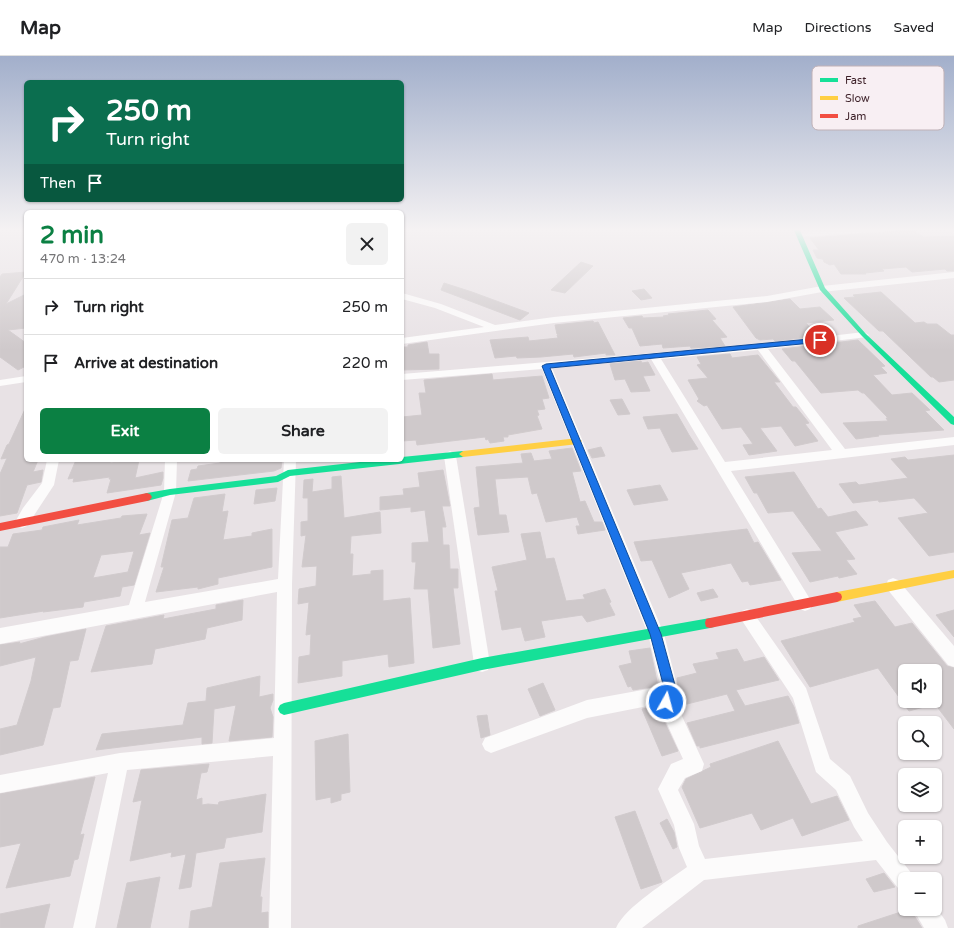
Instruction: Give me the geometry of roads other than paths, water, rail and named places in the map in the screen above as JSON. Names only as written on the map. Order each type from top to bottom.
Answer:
[{"type":"street","points":[[812,269],[822,290],[864,335],[954,422]]},
{"type":"street","points":[[404,341],[493,327],[768,299],[822,290],[950,275],[954,282]]},
{"type":"street","points":[[404,297],[438,306],[493,327]]},
{"type":"street","points":[[404,377],[761,347],[864,335]]},
{"type":"street","points":[[761,347],[841,453]]},
{"type":"street","points":[[654,356],[805,604]]},
{"type":"street","points":[[546,366],[656,634],[669,685],[666,690],[666,702],[695,764],[678,771],[668,790],[684,824],[688,848],[700,870]]},
{"type":"street","points":[[0,383],[24,379]]},
{"type":"street","points":[[404,459],[450,456],[578,441]]},
{"type":"street","points":[[722,467],[954,441]]},
{"type":"street","points":[[450,456],[482,664]]},
{"type":"street","points":[[22,522],[27,512],[47,486],[51,478],[52,462]]},
{"type":"street","points":[[135,611],[170,492],[171,462]]},
{"type":"street","points":[[0,527],[170,492],[278,479],[289,467],[362,462]]},
{"type":"street","points":[[280,928],[284,709],[284,584],[289,467]]},
{"type":"street","points":[[284,709],[482,664],[656,634],[892,585],[954,574]]},
{"type":"street","points":[[0,636],[284,584]]},
{"type":"street","points":[[892,585],[954,659]]},
{"type":"street","points":[[747,616],[800,694],[823,765],[843,783],[861,820],[880,849],[898,872]]},
{"type":"street","points":[[491,744],[587,709],[666,694]]},
{"type":"street","points":[[0,784],[120,762],[283,746]]},
{"type":"street","points":[[84,928],[120,762]]},
{"type":"street","points":[[627,928],[638,916],[700,870],[880,849]]},
{"type":"street","points":[[928,916],[936,928]]}]
